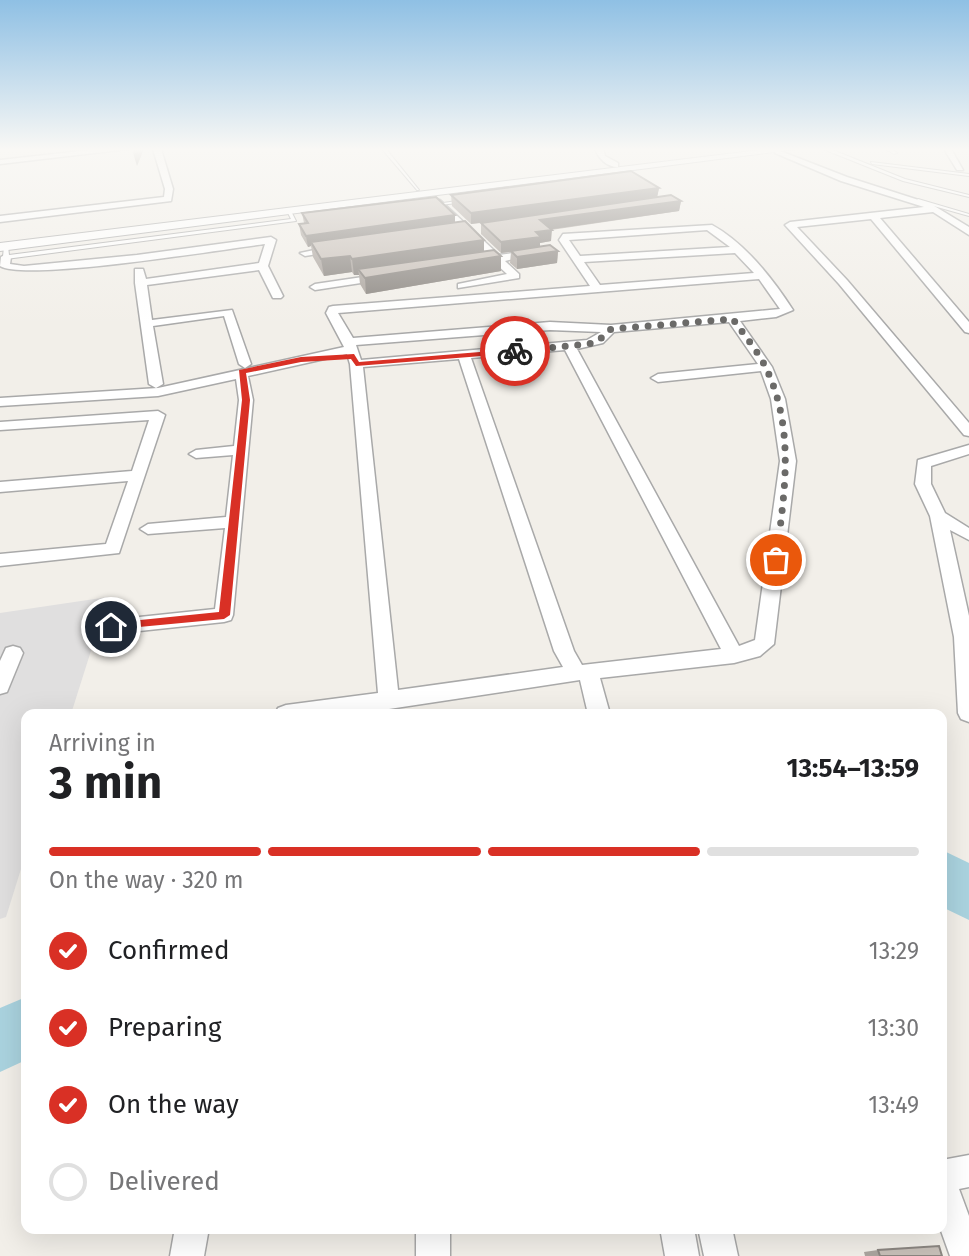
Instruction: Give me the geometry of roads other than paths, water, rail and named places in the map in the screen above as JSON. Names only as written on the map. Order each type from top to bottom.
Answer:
[{"type":"street","points":[[0,219],[96,208]]},
{"type":"street","points":[[6,252],[296,208]]},
{"type":"street","points":[[6,252],[289,211],[310,213],[344,208]]},
{"type":"street","points":[[443,208],[515,276],[462,285]]},
{"type":"street","points":[[916,208],[945,215]]},
{"type":"street","points":[[930,208],[957,220],[969,232]]},
{"type":"street","points":[[934,209],[790,225],[843,282],[969,432]]},
{"type":"street","points":[[873,215],[969,329]]},
{"type":"street","points":[[0,402],[94,397],[178,388],[243,368],[550,326],[611,329],[733,319],[787,311],[787,307],[737,250],[718,231],[709,228],[566,236],[564,240],[596,287]]},
{"type":"street","points":[[455,232],[480,229]]},
{"type":"street","points":[[6,252],[24,269],[137,258],[271,240],[263,266],[277,296]]},
{"type":"street","points":[[305,253],[344,247]]},
{"type":"street","points":[[576,259],[737,250]]},
{"type":"street","points":[[460,264],[549,251]]},
{"type":"street","points":[[137,258],[156,384]]},
{"type":"street","points":[[140,283],[263,266]]},
{"type":"street","points":[[315,287],[396,275]]},
{"type":"street","points":[[389,701],[353,353],[332,313],[333,309],[760,276]]},
{"type":"street","points":[[111,627],[224,615],[246,400],[243,368],[228,312],[146,324]]},
{"type":"street","points":[[359,709],[389,701],[582,672],[734,655],[764,644],[788,461],[778,399],[766,367],[733,319]]},
{"type":"street","points":[[353,353],[464,356],[569,346],[599,340],[611,329]]},
{"type":"street","points":[[569,346],[734,655]]},
{"type":"street","points":[[464,356],[564,651],[582,672],[597,709]]},
{"type":"street","points":[[657,378],[766,367]]},
{"type":"street","points":[[65,421],[77,397]]},
{"type":"street","points":[[84,419],[94,397]]},
{"type":"street","points":[[0,426],[158,415],[113,549],[0,560]]},
{"type":"street","points":[[969,449],[923,463],[923,484],[938,516],[966,638],[969,713]]},
{"type":"street","points":[[196,454],[241,450]]},
{"type":"street","points":[[0,487],[138,475]]},
{"type":"street","points":[[938,516],[969,535]]},
{"type":"street","points":[[148,529],[234,522]]},
{"type":"street","points":[[0,655],[13,653],[0,686]]},
{"type":"street","points":[[947,1175],[969,1171]]},
{"type":"street","points":[[947,1202],[967,1256]]},
{"type":"street","points":[[187,1256],[191,1234]]},
{"type":"street","points":[[433,1234],[433,1256]]},
{"type":"street","points":[[678,1234],[682,1256]]},
{"type":"street","points":[[716,1234],[721,1256]]},
{"type":"lane","points":[[944,208],[969,215]]},
{"type":"waterway","points":[[947,879],[969,894]]},
{"type":"waterway","points":[[0,1041],[21,1030]]}]
